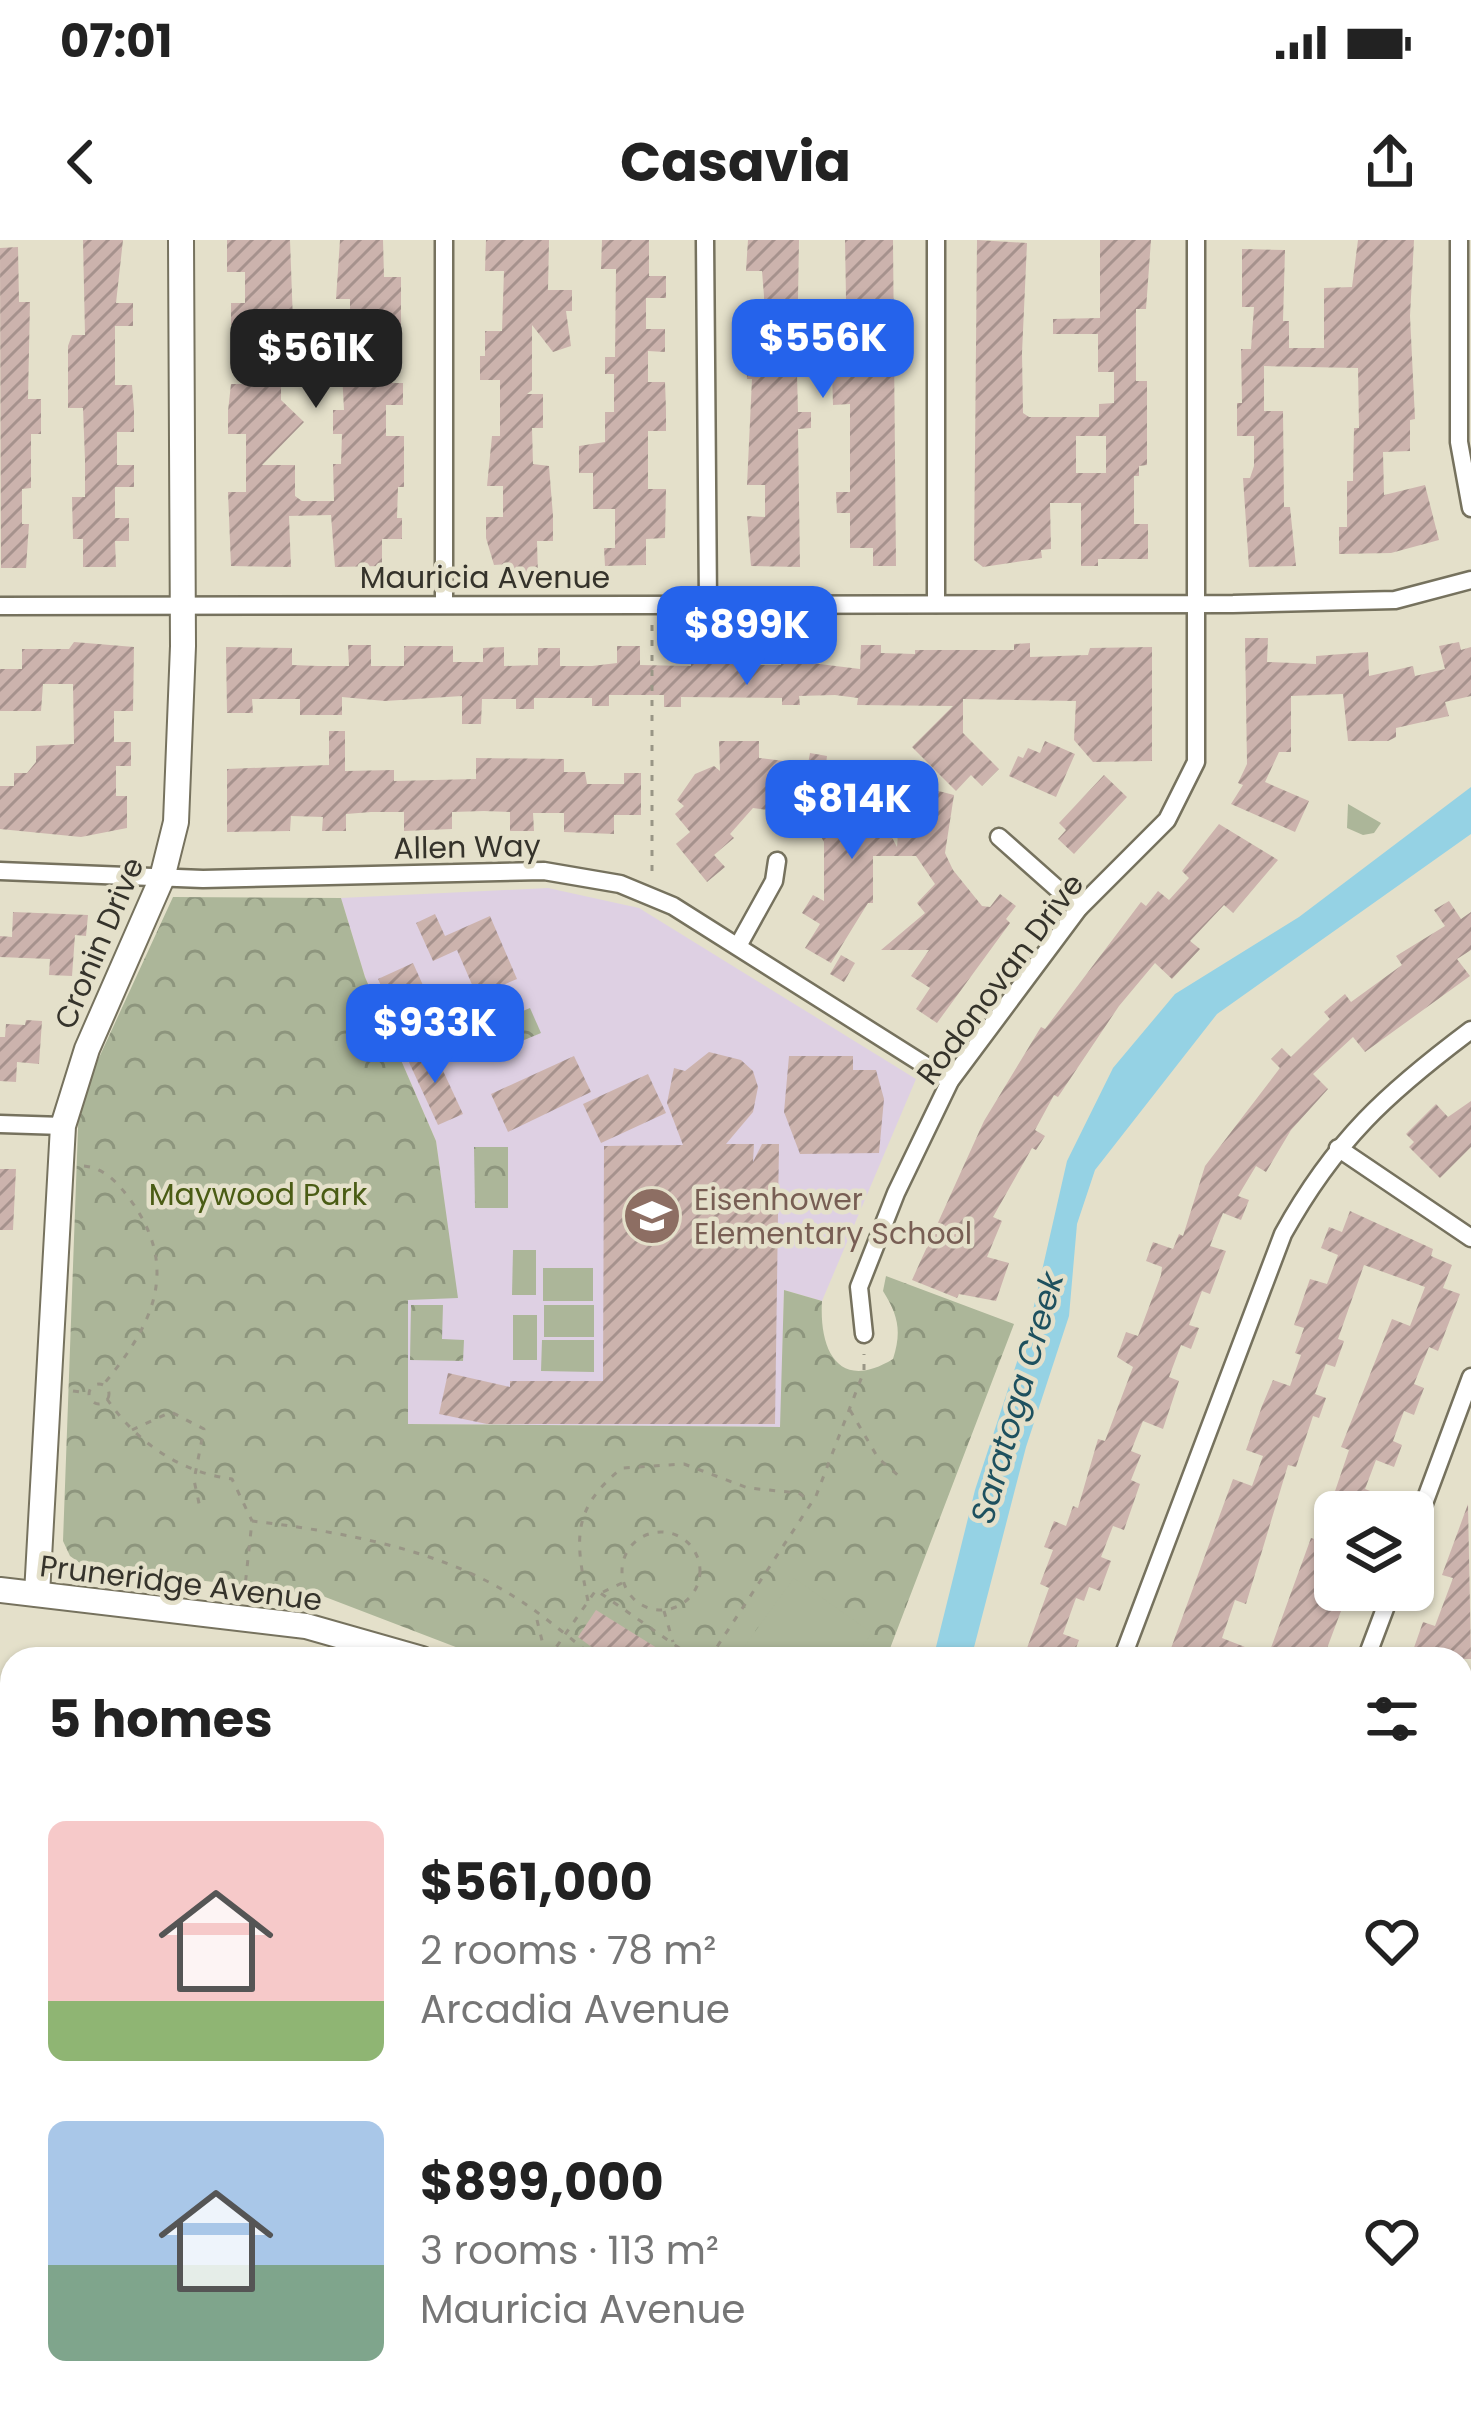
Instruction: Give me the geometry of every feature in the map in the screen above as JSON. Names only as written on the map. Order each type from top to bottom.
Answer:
[{"type":"street","name":"Cronin Drive","points":[[37,1594],[63,1126],[87,1048],[162,878],[182,764],[181,240]]},
{"type":"street","points":[[444,240],[444,604]]},
{"type":"street","points":[[705,240],[708,604]]},
{"type":"street","points":[[936,240],[936,604]]},
{"type":"street","name":"Rodonovan Drive","points":[[864,1334],[859,1287],[896,1193],[950,1081],[1079,908],[1167,820],[1196,762],[1196,240]]},
{"type":"street","points":[[1459,240],[1465,302],[1459,442],[1471,508]]},
{"type":"street","name":"Mauricia Avenue","points":[[0,606],[1197,604],[1396,600],[1471,580]]},
{"type":"street","points":[[999,837],[1079,908]]},
{"type":"street","points":[[738,946],[774,881],[777,861]]},
{"type":"street","name":"Allen Way","points":[[0,871],[162,878],[544,872],[620,884],[674,906],[950,1081]]},
{"type":"street","points":[[1127,1647],[1283,1234],[1312,1181],[1389,1091],[1471,1030]]},
{"type":"street","points":[[0,1124],[63,1126]]},
{"type":"street","points":[[1339,1148],[1471,1238]]},
{"type":"street","points":[[1429,1491],[1471,1377]]},
{"type":"street","name":"Pruneridge Avenue","points":[[0,1590],[306,1626],[380,1647]]},
{"type":"street","points":[[1371,1647],[1384,1611]]},
{"type":"path","points":[[652,623],[652,877]]},
{"type":"path","points":[[73,1391],[89,1393],[103,1385],[145,1331],[154,1304],[155,1263],[133,1203],[98,1168],[84,1166]]},
{"type":"path","points":[[717,1647],[812,1502],[864,1371],[864,1334]]},
{"type":"path","points":[[103,1385],[107,1400],[132,1431],[195,1474],[232,1479],[252,1521],[242,1617]]},
{"type":"path","points":[[89,1393],[95,1403],[107,1400]]},
{"type":"path","points":[[849,1408],[878,1458],[900,1477]]},
{"type":"path","points":[[132,1431],[171,1412],[203,1429],[195,1474],[200,1508]]},
{"type":"path","points":[[588,1601],[579,1526],[586,1503],[622,1468],[684,1463],[748,1488],[799,1493],[812,1502]]},
{"type":"path","points":[[252,1521],[394,1549],[509,1593],[582,1647]]},
{"type":"path","points":[[660,1532],[684,1539],[698,1559],[698,1584],[683,1604],[664,1610],[640,1604],[623,1582],[622,1564],[635,1541],[660,1532]]},
{"type":"path","points":[[600,1593],[623,1582]]},
{"type":"path","points":[[560,1647],[596,1590],[677,1647]]},
{"type":"path","points":[[632,1615],[640,1604]]},
{"type":"path","points":[[664,1610],[673,1644]]},
{"type":"path","points":[[536,1616],[544,1647]]},
{"type":"shaded area","name":"Eisenhower Elementary School","points":[[548,888],[639,908],[916,1079],[822,1301],[784,1290],[781,1427],[407,1424],[408,1299],[457,1297],[436,1141],[365,977],[341,898]]},
{"type":"green space","points":[[1348,804],[1381,823],[1374,833],[1363,835],[1347,828]]},
{"type":"green space","name":"Maywood Park","points":[[173,897],[341,898],[365,977],[436,1141],[458,1298],[408,1300],[408,1424],[780,1427],[784,1290],[822,1301],[829,1350],[846,1368],[859,1371],[893,1359],[898,1332],[883,1291],[886,1276],[1014,1324],[891,1647],[456,1647],[320,1595],[84,1566],[70,1556],[63,1541],[79,1101]]},
{"type":"green space","points":[[530,1008],[541,1033],[472,1062],[461,1037]]},
{"type":"green space","points":[[474,1147],[508,1147],[508,1208],[475,1208]]},
{"type":"green space","points":[[513,1250],[536,1250],[536,1295],[512,1295]]},
{"type":"green space","points":[[543,1268],[593,1268],[593,1301],[543,1301]]},
{"type":"green space","points":[[411,1305],[443,1305],[442,1339],[464,1340],[463,1361],[410,1360]]},
{"type":"green space","points":[[544,1305],[594,1305],[594,1337],[544,1337]]},
{"type":"green space","points":[[513,1315],[537,1315],[537,1360],[513,1360]]},
{"type":"green space","points":[[542,1340],[594,1340],[594,1372],[541,1371]]},
{"type":"green space","points":[[794,1578],[872,1633],[862,1647],[744,1647]]},
{"type":"water","name":"Saratoga Creek","points":[[1471,787],[1471,834],[1217,1014],[1095,1170],[1077,1224],[1069,1316],[1026,1447],[974,1647],[936,1647],[975,1490],[1031,1319],[1067,1161],[1113,1068],[1175,994],[1299,917]]},
{"type":"building","points":[[83,240],[123,240],[116,303],[133,303],[133,326],[115,326],[115,385],[132,385],[134,410],[134,432],[117,432],[117,465],[134,465],[134,487],[115,487],[115,518],[129,518],[129,541],[115,541],[116,567],[83,567],[83,539],[73,539],[72,497],[85,497],[85,460],[83,408],[68,408],[68,346],[72,335],[85,335]]},
{"type":"building","points":[[227,240],[290,240],[293,322],[281,322],[281,357],[292,357],[292,375],[281,375],[281,400],[304,422],[262,465],[295,465],[295,496],[302,501],[334,501],[333,464],[341,464],[342,434],[333,434],[333,410],[344,410],[340,334],[350,334],[350,299],[336,299],[340,240],[383,240],[384,277],[401,277],[401,325],[384,325],[383,357],[385,383],[403,383],[403,405],[386,405],[386,436],[404,436],[404,487],[398,487],[397,518],[402,518],[402,539],[382,539],[382,566],[335,567],[331,515],[289,516],[291,567],[231,566],[228,492],[246,492],[246,434],[228,434],[228,411],[231,384],[248,384],[250,325],[231,325],[231,303],[245,303],[245,272],[227,272]]},
{"type":"building","points":[[486,240],[549,240],[548,290],[572,290],[572,311],[566,311],[571,346],[553,352],[532,325],[532,390],[527,394],[543,394],[543,428],[532,428],[533,464],[549,466],[553,516],[553,541],[537,541],[538,576],[508,577],[508,564],[494,565],[486,538],[486,517],[503,517],[503,486],[487,486],[492,436],[500,436],[500,380],[480,380],[480,356],[485,356],[485,331],[502,331],[504,271],[485,271]]},
{"type":"building","points":[[602,240],[649,240],[649,276],[666,276],[666,298],[646,298],[646,329],[665,329],[665,352],[648,351],[648,382],[665,382],[666,410],[666,431],[648,431],[648,489],[666,489],[665,538],[646,539],[646,565],[605,566],[604,548],[615,548],[615,509],[593,509],[593,473],[579,473],[579,446],[605,442],[605,412],[614,412],[614,374],[605,374],[605,357],[615,357],[616,269],[601,269]]},
{"type":"building","points":[[748,240],[799,240],[797,356],[847,356],[845,240],[893,240],[896,566],[873,566],[873,548],[850,548],[850,513],[837,513],[836,492],[850,492],[850,404],[833,405],[832,374],[797,374],[798,412],[811,412],[811,428],[798,429],[800,567],[751,566],[747,516],[765,517],[765,485],[747,485],[752,379],[747,379],[746,330],[764,330],[764,296],[762,271],[746,271]]},
{"type":"building","points":[[977,240],[1027,243],[1023,413],[1029,417],[1099,417],[1099,404],[1114,403],[1114,372],[1098,372],[1098,334],[1053,334],[1053,319],[1100,318],[1100,240],[1151,240],[1146,309],[1136,309],[1136,381],[1147,381],[1147,465],[1139,466],[1139,476],[1134,476],[1134,524],[1148,524],[1148,559],[1098,559],[1098,566],[1081,566],[1081,503],[1050,503],[1051,549],[1041,550],[1042,558],[983,567],[974,560]],"holes":[[[1076,436],[1106,436],[1106,473],[1076,473]]]},
{"type":"building","points":[[1358,240],[1414,240],[1410,316],[1415,419],[1410,420],[1410,451],[1383,452],[1384,495],[1425,485],[1439,540],[1391,553],[1339,554],[1339,527],[1347,527],[1347,481],[1353,481],[1354,428],[1359,428],[1358,368],[1264,366],[1264,411],[1283,411],[1284,507],[1290,507],[1296,566],[1249,567],[1243,478],[1250,478],[1254,466],[1254,436],[1237,436],[1237,403],[1242,403],[1241,349],[1251,349],[1254,307],[1242,307],[1242,249],[1285,250],[1283,321],[1289,321],[1289,348],[1324,348],[1324,288],[1352,287]]},
{"type":"building","points":[[18,247],[19,302],[30,302],[28,399],[41,399],[41,434],[31,434],[31,488],[22,489],[22,524],[29,524],[26,568],[1,568],[0,248]]},
{"type":"building","points":[[1245,638],[1268,638],[1267,662],[1316,664],[1316,656],[1368,652],[1369,676],[1413,666],[1415,676],[1445,669],[1439,646],[1459,642],[1461,650],[1471,647],[1471,696],[1445,702],[1449,716],[1396,728],[1396,737],[1388,741],[1348,741],[1343,694],[1291,696],[1291,752],[1279,752],[1265,782],[1309,801],[1295,832],[1231,804],[1243,785],[1238,783],[1247,764]]},
{"type":"building","points":[[74,642],[134,647],[133,711],[114,711],[114,742],[131,742],[131,766],[116,766],[116,796],[127,796],[127,828],[81,837],[0,829],[0,786],[14,786],[14,773],[27,773],[36,762],[36,746],[74,744],[73,684],[43,684],[41,711],[0,711],[0,669],[22,669],[22,649],[69,649]]},
{"type":"building","points":[[1030,643],[1030,657],[1088,655],[1090,648],[1152,647],[1152,761],[1093,762],[1074,740],[1076,701],[963,699],[963,733],[999,769],[982,786],[971,775],[956,791],[912,747],[953,706],[857,705],[858,698],[835,695],[799,696],[800,705],[782,705],[782,698],[681,697],[681,707],[664,707],[664,695],[609,695],[609,706],[592,706],[592,698],[534,698],[534,709],[516,709],[516,699],[482,699],[481,724],[462,724],[462,696],[385,701],[342,697],[342,715],[300,715],[300,699],[252,699],[253,713],[227,713],[226,647],[292,648],[292,665],[318,666],[349,666],[348,645],[371,645],[371,666],[404,666],[404,646],[453,646],[453,662],[483,662],[483,648],[504,647],[504,666],[538,665],[538,648],[560,648],[560,666],[592,666],[617,663],[617,646],[640,646],[640,665],[691,666],[691,646],[745,648],[745,665],[781,665],[781,646],[802,645],[803,662],[860,669],[861,645],[881,645],[881,653],[915,654],[915,650],[1014,650],[1014,644]]},
{"type":"building","points":[[329,731],[345,731],[345,771],[394,770],[394,781],[476,779],[476,758],[564,759],[564,772],[585,772],[587,784],[624,784],[624,773],[641,773],[641,815],[614,815],[614,834],[564,832],[564,813],[533,813],[534,831],[510,831],[510,812],[484,811],[452,812],[452,829],[404,831],[404,812],[371,812],[346,814],[346,831],[322,831],[323,817],[291,816],[290,831],[227,832],[227,769],[329,765]]},
{"type":"building","points":[[719,741],[759,741],[759,758],[808,764],[810,753],[827,756],[822,799],[861,778],[897,847],[900,810],[913,811],[919,786],[954,795],[945,853],[953,870],[982,906],[990,907],[1000,894],[1016,906],[1006,919],[1010,923],[937,1023],[916,1009],[930,988],[911,976],[929,950],[881,950],[925,913],[917,903],[935,884],[916,856],[873,856],[873,903],[868,903],[831,963],[805,948],[820,924],[802,913],[813,895],[824,901],[824,842],[815,826],[857,804],[794,796],[792,813],[753,808],[730,834],[734,838],[714,855],[725,867],[707,882],[676,844],[690,832],[675,814],[684,806],[677,800],[695,774],[714,766],[720,771]]},
{"type":"building","points":[[1045,741],[1075,754],[1056,797],[1009,776],[1018,756],[1023,758],[1028,748],[1040,753]]},
{"type":"building","points":[[1104,775],[1127,797],[1074,854],[1058,839],[1066,830],[1059,823]]},
{"type":"building","points":[[1219,824],[1278,860],[1233,913],[1224,905],[1190,941],[1200,949],[1172,979],[1155,963],[1119,1006],[1058,1097],[1054,1095],[1035,1130],[1045,1136],[1036,1150],[1032,1148],[993,1217],[1002,1221],[987,1257],[1009,1263],[996,1301],[959,1294],[957,1298],[912,1280],[984,1121],[1041,1027],[1045,1029],[1141,902],[1146,906],[1158,891],[1169,900],[1189,878],[1182,871]]},
{"type":"building","points":[[1449,901],[1461,919],[1471,912],[1471,950],[1457,959],[1470,976],[1365,1052],[1353,1037],[1313,1074],[1328,1089],[1291,1130],[1266,1172],[1256,1166],[1238,1196],[1249,1200],[1241,1220],[1223,1213],[1210,1246],[1226,1251],[1210,1294],[1202,1291],[1189,1325],[1199,1328],[1191,1349],[1181,1345],[1169,1377],[1179,1381],[1163,1429],[1143,1421],[1131,1451],[1141,1455],[1131,1480],[1140,1484],[1124,1530],[1113,1526],[1101,1557],[1111,1561],[1100,1591],[1089,1587],[1084,1601],[1076,1598],[1063,1634],[1079,1640],[1076,1647],[1027,1647],[1049,1588],[1040,1584],[1053,1550],[1044,1547],[1054,1521],[1066,1526],[1073,1506],[1078,1508],[1098,1439],[1105,1441],[1133,1367],[1117,1357],[1126,1332],[1138,1336],[1161,1275],[1162,1267],[1146,1261],[1153,1242],[1173,1249],[1179,1234],[1183,1236],[1205,1166],[1280,1068],[1271,1059],[1282,1048],[1291,1057],[1330,1019],[1324,1012],[1345,994],[1351,1002],[1402,965],[1396,956],[1445,926],[1434,910]]},
{"type":"building","points":[[13,912],[88,915],[86,936],[75,935],[72,976],[49,975],[50,959],[0,957],[0,936],[12,937]]},
{"type":"building","points":[[435,914],[445,936],[490,916],[517,979],[477,996],[457,950],[433,961],[416,923]]},
{"type":"building","points":[[841,955],[855,963],[844,982],[830,974]]},
{"type":"building","points":[[413,963],[435,1012],[400,1028],[378,979]]},
{"type":"building","points":[[26,1020],[42,1021],[39,1064],[17,1062],[16,1082],[0,1081],[0,1037],[5,1037],[6,1024],[25,1025]]},
{"type":"building","points":[[432,1047],[463,1114],[438,1125],[407,1058]]},
{"type":"building","points":[[709,1052],[741,1060],[753,1071],[758,1087],[753,1112],[726,1144],[754,1144],[753,1162],[762,1144],[779,1144],[775,1424],[487,1424],[439,1414],[448,1373],[510,1387],[510,1381],[603,1381],[604,1146],[683,1145],[667,1103],[674,1068],[685,1071]]},
{"type":"building","points":[[574,1056],[591,1092],[508,1132],[491,1094]]},
{"type":"building","points":[[789,1056],[853,1056],[853,1070],[876,1070],[884,1099],[879,1153],[800,1154],[784,1112]]},
{"type":"building","points":[[648,1074],[666,1113],[601,1143],[583,1104]]},
{"type":"building","points":[[1471,1101],[1471,1147],[1440,1178],[1409,1147],[1414,1142],[1406,1134],[1436,1104],[1448,1117]]},
{"type":"building","points":[[0,1169],[16,1169],[13,1230],[0,1230]]},
{"type":"building","points":[[1350,1211],[1433,1249],[1431,1256],[1452,1265],[1443,1288],[1460,1294],[1438,1351],[1429,1347],[1414,1384],[1424,1388],[1414,1415],[1404,1411],[1393,1441],[1402,1445],[1394,1467],[1376,1460],[1365,1489],[1370,1491],[1335,1491],[1349,1450],[1341,1447],[1392,1319],[1410,1326],[1425,1287],[1364,1265],[1338,1339],[1344,1341],[1335,1367],[1326,1364],[1315,1394],[1326,1398],[1319,1418],[1313,1416],[1296,1467],[1288,1465],[1246,1604],[1235,1600],[1222,1638],[1245,1647],[1171,1647],[1233,1479],[1252,1486],[1263,1456],[1246,1450],[1273,1380],[1290,1386],[1304,1328],[1294,1325],[1310,1279],[1327,1284],[1338,1255],[1321,1248],[1329,1227],[1342,1232]]},
{"type":"building","points":[[1468,1504],[1471,1647],[1414,1647],[1423,1622],[1435,1626],[1453,1578],[1442,1575]]},
{"type":"building","points":[[1311,1538],[1314,1611],[1341,1611],[1328,1647],[1271,1647]]},
{"type":"building","points":[[596,1610],[655,1647],[592,1647],[578,1637]]},
{"type":"place","name":"Eisenhower Elementary School","points":[[652,1216]]}]
